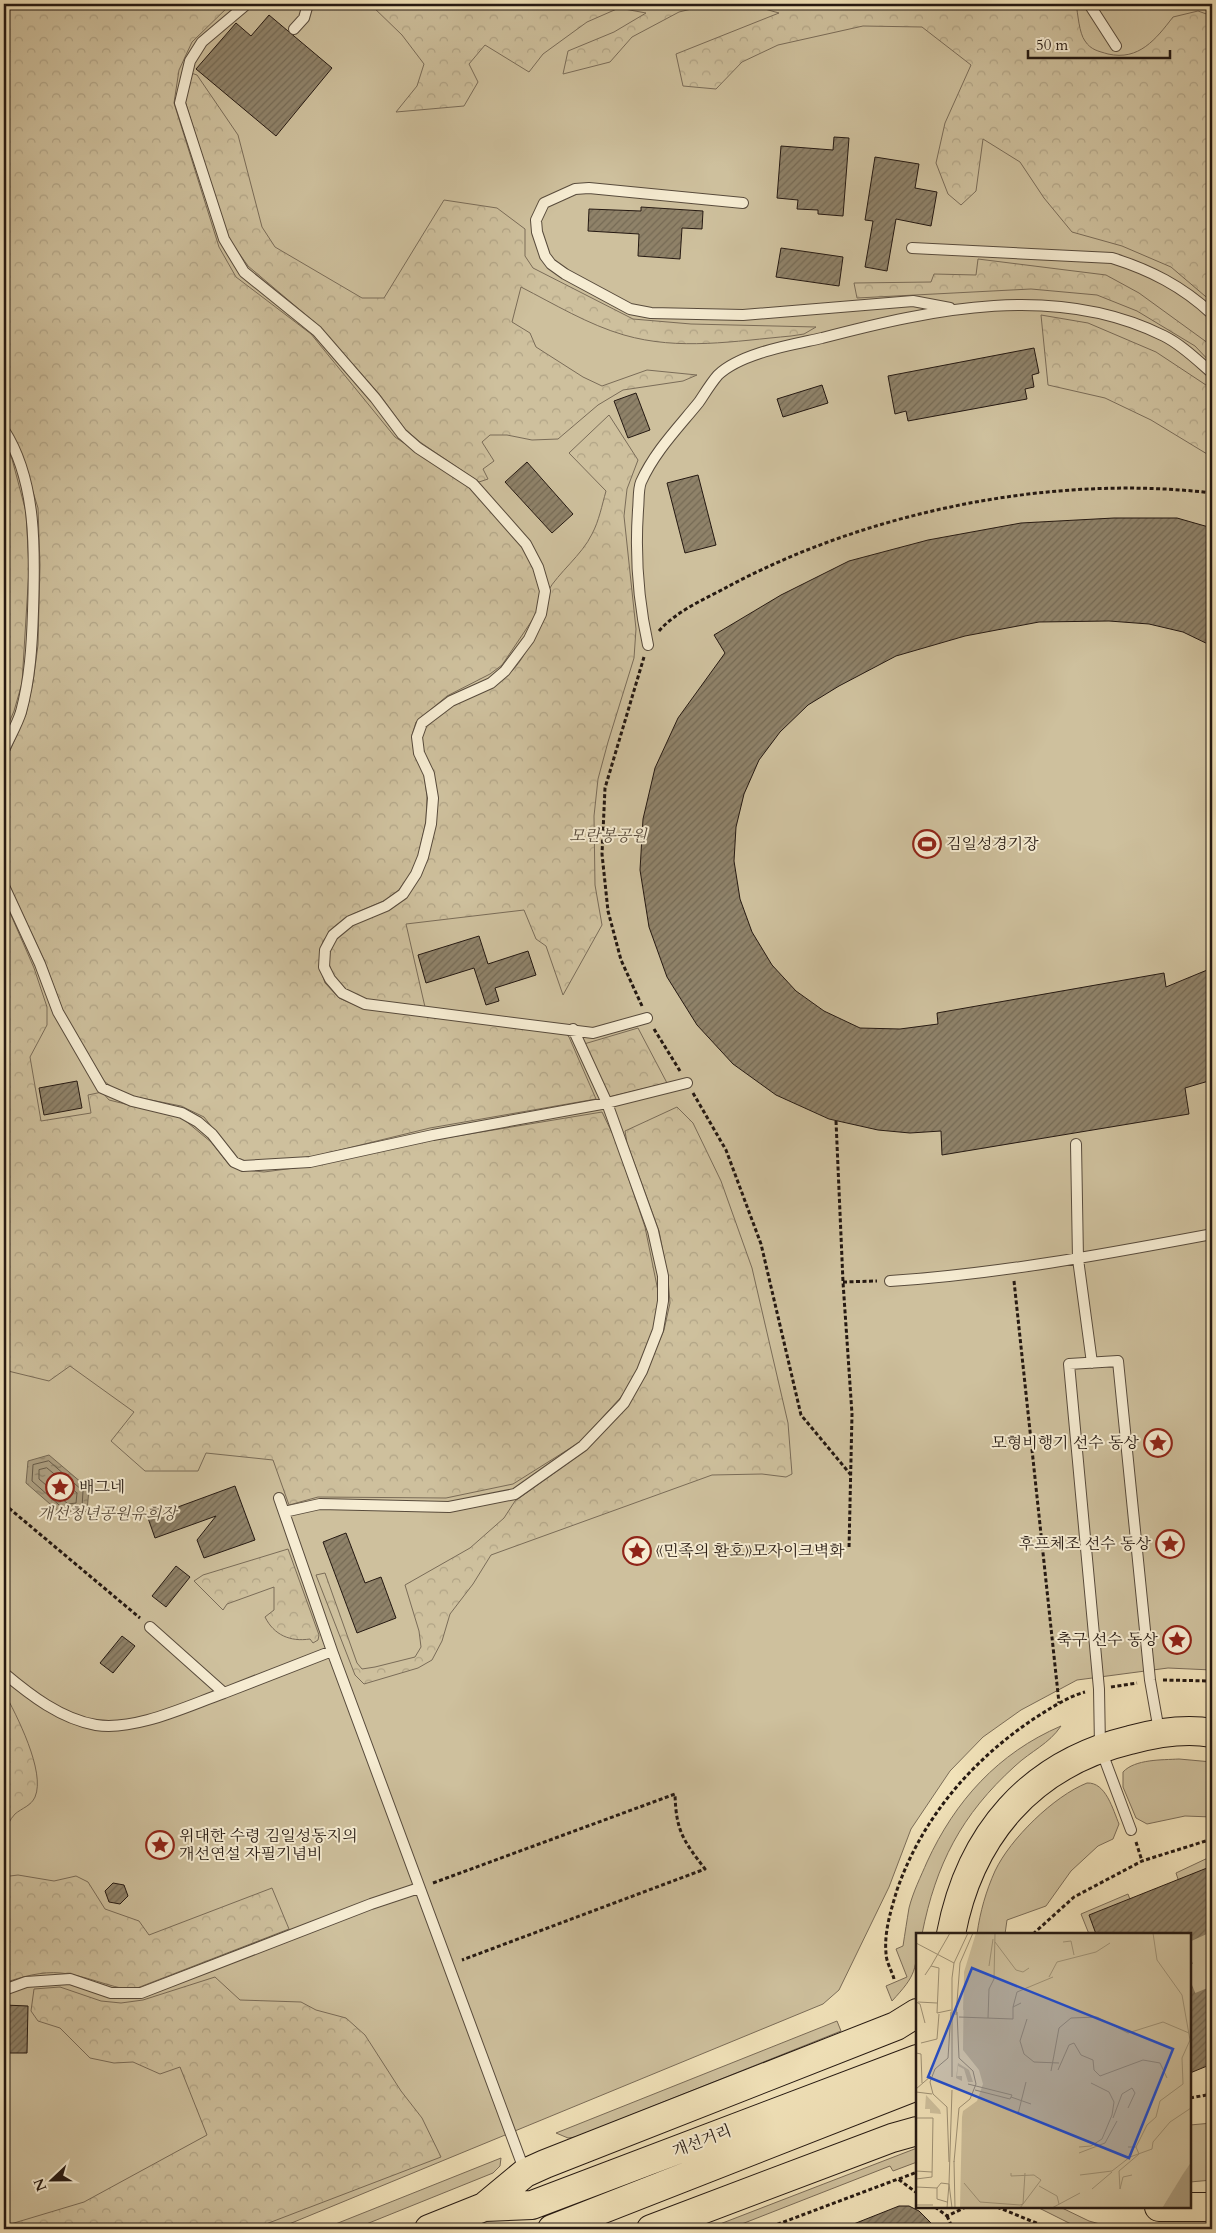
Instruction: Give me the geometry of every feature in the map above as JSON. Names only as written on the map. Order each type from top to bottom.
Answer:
[{"type":"main road","points":[[951,1933],[957,1904],[974,1862],[992,1831],[1012,1806],[1037,1783],[1066,1763],[1100,1747],[1159,1732],[1212,1733]]},
{"type":"main road","name":"개선거리","points":[[429,2229],[484,2207],[525,2173],[906,2020]]},
{"type":"main road","name":"개선거리","points":[[484,2207],[532,2205],[916,2059]]},
{"type":"main road","name":"개선거리","points":[[552,2229],[916,2086]]},
{"type":"main road","points":[[652,2229],[882,2142],[916,2131]]},
{"type":"main road","points":[[1191,2207],[1212,2207]]},
{"type":"lane","points":[[247,4],[202,42],[190,61],[180,102],[224,239],[244,272],[317,331],[375,398],[402,434],[418,448],[473,484],[526,544],[538,567],[544,592],[540,614],[529,639],[506,671],[491,683],[450,701],[422,723],[418,737],[419,752],[430,774],[433,798],[431,824],[423,857],[403,894],[386,906],[350,921],[334,934],[325,950],[324,967],[330,979],[342,993],[365,1004],[594,1033],[647,1018]]},
{"type":"lane","points":[[294,29],[304,18],[308,4]]},
{"type":"lane","points":[[1089,4],[1116,46]]},
{"type":"lane","points":[[743,203],[589,188],[575,189],[544,203],[536,220],[537,232],[545,256],[565,274],[630,309],[644,312],[743,315],[913,301],[956,309]]},
{"type":"lane","points":[[912,248],[1112,258],[1141,267],[1166,279],[1195,298],[1212,314]]},
{"type":"lane","points":[[648,645],[640,612],[635,546],[640,484],[665,442],[719,375],[746,358],[868,326],[956,309],[1020,305],[1058,306],[1082,308],[1113,316],[1165,336],[1185,349],[1212,373]]},
{"type":"lane","points":[[4,430],[16,456],[32,510],[34,567],[32,646],[27,682],[21,714],[4,750]]},
{"type":"lane","points":[[4,886],[40,964],[58,1012],[102,1088],[132,1101],[182,1113],[198,1122],[212,1134],[234,1162],[243,1166],[310,1162],[433,1135],[607,1103],[687,1083]]},
{"type":"lane","points":[[284,1512],[320,1504],[449,1506],[515,1494],[583,1446],[624,1403],[642,1371],[658,1330],[663,1301],[663,1276],[653,1231],[607,1103],[573,1029]]},
{"type":"lane","points":[[1076,1144],[1078,1259],[1092,1363]]},
{"type":"lane","points":[[890,1280],[942,1277],[1078,1259],[1212,1234]]},
{"type":"lane","points":[[1131,1830],[1100,1747],[1099,1689],[1070,1364],[1118,1361],[1150,1680],[1159,1732]]},
{"type":"lane","points":[[279,1498],[332,1650],[525,2173]]},
{"type":"lane","points":[[150,1627],[224,1692]]},
{"type":"lane","points":[[4,1673],[22,1688],[58,1712],[96,1725],[131,1723],[163,1715],[332,1650]]},
{"type":"lane","points":[[4,1990],[26,1982],[70,1979],[111,1993],[141,1993],[371,1904],[419,1888]]},
{"type":"path","points":[[851,1475],[801,1414],[762,1244],[726,1150],[647,1018],[619,952],[608,911],[602,854],[605,788],[648,645],[665,624],[758,571],[811,547],[918,514],[1045,493],[1114,488],[1181,489],[1212,493]]},
{"type":"path","points":[[836,1121],[843,1282],[852,1414],[849,1549]]},
{"type":"path","points":[[1013,1268],[1059,1702]]},
{"type":"path","points":[[843,1282],[859,1282]]},
{"type":"path","points":[[4,1504],[150,1627]]},
{"type":"path","points":[[894,1979],[886,1954],[889,1914],[903,1872],[916,1845],[945,1798],[973,1768],[1008,1736],[1059,1702],[1079,1694],[1150,1680],[1212,1681]]},
{"type":"path","points":[[419,1888],[675,1794],[676,1820],[684,1842],[705,1869],[450,1966]]},
{"type":"path","points":[[1131,1830],[1142,1861]]},
{"type":"path","points":[[1034,1933],[1074,1897],[1142,1861],[1212,1839]]},
{"type":"path","points":[[1191,2098],[1212,2094]]},
{"type":"path","points":[[765,2229],[916,2172]]},
{"type":"path","points":[[898,2179],[916,2193]]},
{"type":"path","points":[[936,2208],[947,2216],[953,2229]]},
{"type":"path","points":[[947,2216],[964,2208]]},
{"type":"path","points":[[1000,2208],[1052,2229]]},
{"type":"green space","name":"모란봉공원","points":[[4,4],[1212,4],[1212,1670],[1168,1668],[1077,1680],[1021,1710],[983,1737],[950,1771],[911,1829],[889,1887],[839,1990],[823,2004],[277,2229],[4,2229]]},
{"type":"green space","points":[[4,4],[231,4],[192,42],[179,70],[174,103],[219,247],[236,277],[311,334],[395,437],[469,487],[522,547],[535,568],[541,590],[537,613],[502,665],[490,674],[447,696],[416,722],[412,735],[414,754],[424,774],[427,796],[426,821],[418,857],[411,873],[398,891],[386,900],[353,914],[335,926],[323,941],[320,953],[320,968],[325,983],[339,998],[362,1008],[562,1030],[569,1037],[596,1099],[430,1128],[307,1158],[243,1161],[236,1158],[204,1117],[181,1106],[131,1096],[114,1089],[104,1081],[63,1011],[44,960],[4,874],[4,764],[26,714],[33,682],[38,645],[40,565],[38,508],[21,453],[4,421]]},
{"type":"green space","points":[[370,4],[712,4],[679,12],[632,37],[610,62],[563,74],[568,51],[614,32],[646,13],[619,8],[587,22],[543,54],[529,72],[485,45],[469,64],[478,82],[464,106],[396,112],[417,86],[424,64],[402,35]]},
{"type":"green space","points":[[747,4],[1076,4],[1081,33],[1087,44],[1098,51],[1119,55],[1138,51],[1146,46],[1173,17],[1198,11],[1212,16],[1212,302],[1171,267],[1122,246],[1072,232],[1044,198],[1020,162],[983,139],[976,191],[961,205],[948,194],[936,163],[945,123],[971,65],[922,27],[863,26],[778,45],[742,62],[716,89],[683,86],[676,54],[779,13]]},
{"type":"green space","points":[[191,73],[197,75],[238,135],[262,227],[275,247],[362,298],[384,298],[444,200],[497,208],[525,229],[525,256],[533,268],[633,319],[691,324],[816,327],[804,334],[791,336],[728,342],[665,343],[624,335],[598,326],[521,287],[512,322],[530,333],[536,347],[583,377],[602,386],[647,370],[697,375],[683,381],[623,390],[598,405],[558,439],[532,440],[507,435],[490,435],[482,442],[494,461],[483,469],[488,479],[479,482],[420,442],[405,429],[380,395],[319,326],[248,266],[227,236],[185,101]]},
{"type":"green space","points":[[978,259],[1106,275],[1139,293],[1212,346],[1212,364],[1195,346],[1137,311],[1097,295],[1031,289],[857,298],[854,283],[931,282],[934,274],[976,275]]},
{"type":"green space","points":[[1041,315],[1088,323],[1156,352],[1212,389],[1212,457],[1151,420],[1105,398],[1048,385]]},
{"type":"green space","points":[[609,415],[638,460],[627,489],[624,516],[636,629],[634,658],[598,779],[594,816],[595,885],[602,925],[563,995],[546,946],[536,939],[524,910],[406,924],[425,1007],[383,1003],[356,996],[344,989],[336,980],[329,963],[329,951],[336,938],[343,931],[406,896],[437,801],[435,784],[422,742],[422,735],[426,725],[446,709],[501,680],[510,673],[525,654],[548,591],[588,542],[597,524],[606,491],[569,453]]},
{"type":"green space","points":[[4,439],[12,459],[26,512],[29,569],[22,683],[14,711],[4,734]]},
{"type":"green space","points":[[4,899],[34,968],[47,1007],[47,1025],[30,1057],[41,1121],[91,1113],[88,1095],[102,1092],[109,1100],[182,1118],[211,1142],[230,1166],[264,1172],[310,1166],[433,1140],[602,1112],[616,1141],[645,1227],[659,1296],[656,1323],[638,1371],[621,1397],[580,1442],[513,1484],[446,1498],[318,1497],[289,1505],[273,1460],[206,1453],[198,1471],[145,1471],[111,1441],[134,1412],[70,1366],[49,1381],[4,1370]]},
{"type":"green space","points":[[638,1028],[667,1083],[609,1097],[584,1044]]},
{"type":"green space","points":[[677,1107],[693,1123],[721,1181],[752,1268],[788,1423],[792,1474],[786,1477],[762,1474],[712,1475],[491,1555],[473,1584],[450,1614],[442,1641],[432,1660],[418,1668],[364,1684],[355,1675],[316,1575],[325,1573],[357,1663],[362,1669],[415,1657],[421,1647],[419,1631],[405,1585],[470,1548],[504,1518],[515,1501],[585,1451],[627,1406],[643,1378],[664,1330],[670,1303],[668,1278],[659,1231],[627,1143],[625,1131]]},
{"type":"green space","points":[[288,1549],[319,1635],[318,1640],[313,1643],[310,1639],[303,1640],[283,1636],[269,1623],[265,1617],[274,1610],[274,1587],[227,1604],[223,1610],[194,1581],[203,1575]]},
{"type":"green space","points":[[4,1692],[28,1743],[36,1773],[37,1786],[33,1800],[13,1816],[4,1834]]},
{"type":"green space","points":[[1061,1726],[1051,1738],[1021,1761],[996,1784],[966,1822],[943,1863],[922,1933],[916,1933],[914,1971],[906,1985],[892,2001],[886,1986],[907,1977],[896,1949],[903,1946],[909,1908],[917,1884],[938,1840],[965,1799],[981,1781],[1017,1750]]},
{"type":"green space","points":[[1179,1759],[1212,1762],[1212,1817],[1185,1816],[1147,1824],[1136,1818],[1123,1787],[1123,1772],[1142,1762]]},
{"type":"green space","points":[[1087,1783],[1094,1784],[1104,1792],[1119,1824],[1113,1839],[1098,1846],[1071,1871],[1046,1906],[1007,1920],[1005,1933],[977,1933],[989,1886],[1002,1859],[1034,1820],[1047,1808],[1074,1789]]},
{"type":"green space","points":[[1212,1856],[1212,1881],[1210,1875],[1181,1888],[1176,1873]]},
{"type":"green space","points":[[18,1875],[54,1881],[76,1876],[88,1882],[105,1909],[139,1921],[149,1935],[272,1888],[289,1929],[132,1990],[61,1973],[39,1974],[4,1983],[4,1881],[10,1876]]},
{"type":"green space","points":[[1128,1894],[1133,1907],[1103,1921],[1108,1933],[1089,1933],[1081,1914]]},
{"type":"green space","points":[[215,1977],[240,2000],[301,2002],[316,2010],[346,2018],[365,2035],[401,2091],[422,2118],[441,2157],[253,2229],[4,2229],[4,2226],[84,2202],[207,2135],[180,2067],[160,2074],[133,2062],[114,2063],[90,2058],[60,2028],[38,2021],[31,2011],[34,1989],[60,1987],[101,2001],[121,2003],[143,2000]]},
{"type":"green space","points":[[837,2021],[841,2031],[576,2137],[568,2138],[556,2133]]},
{"type":"green space","points":[[1212,2123],[1212,2180],[1191,2182],[1191,2125]]},
{"type":"green space","points":[[916,2148],[916,2162],[893,2171],[890,2166],[729,2229],[707,2229]]},
{"type":"green space","points":[[501,2158],[500,2166],[493,2173],[354,2229],[323,2229]]},
{"type":"green space","points":[[1039,2208],[1062,2208],[1089,2221],[1118,2229],[1081,2229]]},
{"type":"water","points":[[49,1455],[89,1489],[87,1511],[66,1518],[26,1483],[28,1461]]},
{"type":"building","points":[[269,15],[332,68],[276,136],[196,69],[236,23],[251,36]]},
{"type":"building","points":[[834,137],[849,138],[843,216],[818,214],[818,210],[797,209],[798,200],[777,198],[781,146],[833,150]]},
{"type":"building","points":[[875,157],[919,164],[915,188],[937,192],[931,226],[896,219],[887,271],[865,267],[873,221],[865,220]]},
{"type":"building","points":[[641,207],[703,211],[702,229],[682,228],[680,259],[638,256],[639,234],[588,231],[589,209],[641,211]]},
{"type":"building","points":[[781,248],[843,257],[839,286],[776,277]]},
{"type":"building","points":[[1034,348],[1039,373],[1032,375],[1034,387],[1025,389],[1027,399],[908,421],[906,411],[895,414],[888,376]]},
{"type":"building","points":[[822,385],[828,403],[783,417],[777,399]]},
{"type":"building","points":[[636,393],[650,430],[628,438],[614,401]]},
{"type":"building","points":[[527,462],[573,514],[552,533],[505,482]]},
{"type":"building","points":[[698,475],[716,545],[685,553],[667,483]]},
{"type":"building","points":[[1114,518],[1177,518],[1212,528],[1212,646],[1183,632],[1149,624],[1109,621],[1039,622],[965,636],[896,656],[839,686],[808,705],[780,732],[759,760],[744,794],[736,827],[734,861],[740,899],[752,932],[772,965],[796,991],[824,1011],[860,1028],[900,1029],[938,1024],[937,1013],[1164,973],[1166,987],[1212,968],[1212,1080],[1185,1088],[1189,1114],[942,1155],[941,1131],[910,1133],[878,1130],[829,1119],[776,1095],[733,1064],[697,1025],[667,977],[649,927],[640,870],[643,819],[655,768],[678,718],[725,653],[714,635],[781,595],[849,561],[928,540],[1021,523]]},
{"type":"building","points":[[479,936],[488,964],[528,951],[536,975],[495,988],[499,1001],[486,1005],[474,968],[426,983],[418,955]]},
{"type":"building","points":[[77,1081],[82,1108],[44,1115],[39,1088]]},
{"type":"building","points":[[235,1486],[255,1540],[204,1558],[197,1540],[216,1516],[155,1538],[148,1518]]},
{"type":"building","points":[[346,1533],[365,1583],[381,1577],[396,1618],[357,1633],[323,1542]]},
{"type":"building","points":[[176,1566],[190,1577],[166,1607],[152,1596]]},
{"type":"building","points":[[122,1636],[135,1646],[113,1673],[100,1663]]},
{"type":"building","points":[[1212,1866],[1212,2064],[1191,2073],[1191,1933],[1096,1933],[1089,1915]]},
{"type":"building","points":[[113,1883],[124,1885],[128,1896],[120,1904],[109,1902],[105,1891]]},
{"type":"building","points":[[4,2005],[28,2006],[27,2053],[4,2053]]},
{"type":"building","points":[[899,2206],[909,2206],[919,2211],[937,2229],[841,2229]]},
{"type":"tunnel","points":[[1191,1957],[1212,1947]]},
{"type":"tunnel","points":[[1191,1980],[1212,1971]]},
{"type":"place","name":"김일성경기장","points":[[927,844]]},
{"type":"place","name":"모형비행기 선수 동상","points":[[1158,1443]]},
{"type":"place","name":"배그네","points":[[60,1487]]},
{"type":"place","name":"후프체조 선수 동상","points":[[1170,1544]]},
{"type":"place","name":"《민족의 환호》모자이크벽화","points":[[637,1551]]},
{"type":"place","name":"축구 선수 동상","points":[[1177,1640]]},
{"type":"place","name":"위대한 수령 김일성동지의 개선연설 자필기념비","points":[[160,1845]]},
{"type":"park label","name":"개선청년공원유희장","points":[[107,1514]]}]
